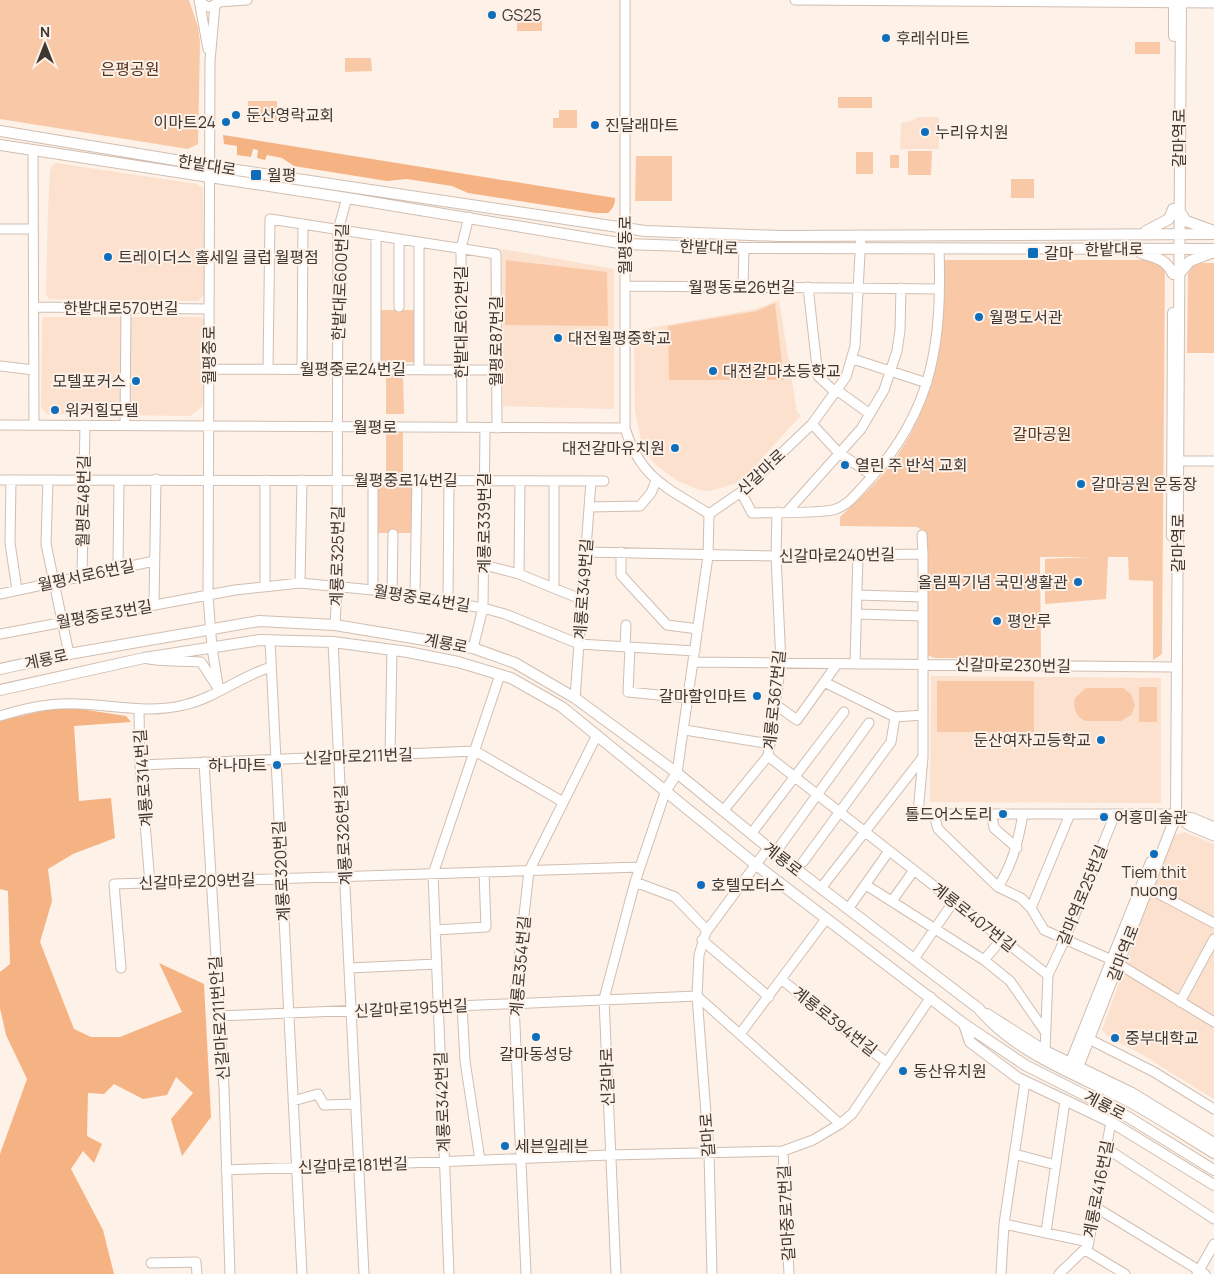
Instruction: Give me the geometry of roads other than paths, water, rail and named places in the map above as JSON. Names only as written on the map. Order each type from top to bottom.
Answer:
[{"type":"main road","name":"갈마역로","points":[[1074,1065],[1089,1039],[1115,962],[1148,888],[1173,815],[1177,1]]},
{"type":"main road","name":"한밭대로","points":[[0,131],[210,166],[625,228],[707,234],[1214,233]]},
{"type":"main road","name":"한밭대로","points":[[0,144],[347,198],[625,244],[744,248],[1136,250],[1176,248],[1214,250]]},
{"type":"main road","points":[[1135,234],[1162,224],[1176,211],[1186,221],[1214,233]]},
{"type":"main road","points":[[1136,250],[1161,259],[1176,274],[1190,261],[1214,250]]},
{"type":"main road","name":"갈마역로","points":[[1074,1065],[1173,815],[1171,667],[1176,461]]},
{"type":"main road","name":"계룡로","points":[[0,669],[69,654],[259,622],[335,625],[473,648],[515,663],[576,698],[677,773],[771,850],[978,1008],[994,1027],[1023,1047],[1124,1099],[1214,1153]]},
{"type":"main road","name":"계룡로","points":[[0,690],[144,658],[270,641],[333,642],[392,650],[458,662],[500,675],[562,707],[755,864],[964,1024],[1024,1065],[1128,1117],[1214,1170]]},
{"type":"main road","name":"신갈마로","points":[[666,790],[677,773]]},
{"type":"main road","points":[[978,1008],[1045,1051],[1132,1093],[1214,1143]]},
{"type":"main road","points":[[964,1024],[970,1042],[1025,1082],[1111,1122],[1214,1185]]},
{"type":"street","points":[[199,1],[208,7],[217,2],[248,0]]},
{"type":"street","name":"월평동로","points":[[626,0],[625,428],[638,461],[656,481],[709,514]]},
{"type":"street","points":[[795,0],[1177,1],[1214,3]]},
{"type":"street","points":[[199,1],[210,61]]},
{"type":"street","points":[[210,61],[217,2]]},
{"type":"street","name":"월평중로","points":[[210,61],[208,596],[212,648]]},
{"type":"street","points":[[33,150],[34,425]]},
{"type":"street","name":"한밭대로600번길","points":[[337,427],[338,230],[347,198]]},
{"type":"street","name":"한밭대로612번길","points":[[462,427],[461,248],[469,218]]},
{"type":"street","points":[[268,369],[270,219],[461,248]]},
{"type":"street","points":[[302,369],[304,224]]},
{"type":"street","points":[[0,229],[33,229]]},
{"type":"street","name":"신갈마로","points":[[677,773],[685,730],[708,556],[709,514],[742,492],[812,424],[837,392],[853,359],[861,235]]},
{"type":"street","points":[[376,236],[376,369]]},
{"type":"street","points":[[399,239],[399,307]]},
{"type":"street","points":[[418,242],[419,369]]},
{"type":"street","name":"월평로87번길","points":[[461,248],[496,254],[497,428]]},
{"type":"street","points":[[743,287],[744,248]]},
{"type":"street","points":[[742,492],[752,513],[836,510],[850,500],[889,458],[911,424],[927,384],[937,338],[939,249]]},
{"type":"street","name":"월평동로26번길","points":[[625,286],[939,289]]},
{"type":"street","points":[[808,287],[818,376],[837,392],[870,414]]},
{"type":"street","points":[[787,512],[838,452],[861,429],[884,390],[900,330],[902,288]]},
{"type":"street","name":"한밭대로570번길","points":[[34,307],[209,309]]},
{"type":"street","points":[[125,426],[126,308]]},
{"type":"street","points":[[853,359],[927,384]]},
{"type":"street","points":[[0,366],[34,370]]},
{"type":"street","name":"월평중로24번길","points":[[209,369],[496,370]]},
{"type":"street","points":[[812,424],[838,452],[873,476]]},
{"type":"street","name":"월평로","points":[[0,425],[625,428]]},
{"type":"street","name":"월평로48번길","points":[[82,576],[85,425]]},
{"type":"street","name":"계룡로325번길","points":[[335,625],[337,587],[337,427]]},
{"type":"street","name":"계룡로339번길","points":[[473,648],[483,608],[485,428]]},
{"type":"street","points":[[1176,461],[1214,461]]},
{"type":"street","points":[[154,605],[156,479]]},
{"type":"street","name":"월평중로14번길","points":[[0,480],[604,481]]},
{"type":"street","name":"월평서로6번길","points":[[11,480],[10,543],[17,590]]},
{"type":"street","points":[[48,480],[46,544],[69,654]]},
{"type":"street","points":[[118,568],[119,480]]},
{"type":"street","points":[[265,480],[265,586]]},
{"type":"street","points":[[300,583],[302,480]]},
{"type":"street","points":[[373,480],[373,590]]},
{"type":"street","points":[[415,596],[417,480]]},
{"type":"street","points":[[448,601],[449,480]]},
{"type":"street","points":[[519,574],[520,481]]},
{"type":"street","points":[[554,481],[554,587]]},
{"type":"street","name":"계룡로349번길","points":[[576,698],[591,481]]},
{"type":"street","points":[[590,507],[640,506],[651,493],[656,481]]},
{"type":"street","name":"계룡로367번길","points":[[723,811],[768,756],[781,663],[776,556],[777,512]]},
{"type":"street","points":[[392,593],[393,534]]},
{"type":"street","points":[[922,535],[923,756],[918,814],[1173,815],[1193,818],[1214,827]]},
{"type":"street","points":[[586,552],[708,556]]},
{"type":"street","points":[[620,552],[621,575],[667,625],[698,629]]},
{"type":"street","points":[[855,664],[858,554]]},
{"type":"street","name":"신갈마로240번길","points":[[708,556],[923,554]]},
{"type":"street","name":"월평서로6번길","points":[[0,594],[154,561]]},
{"type":"street","points":[[484,565],[519,574],[583,600]]},
{"type":"street","name":"월평중로4번길","points":[[208,596],[235,590],[300,583],[373,590],[483,608],[505,614],[580,644],[695,651]]},
{"type":"street","points":[[857,595],[923,597]]},
{"type":"street","name":"월평중로3번길","points":[[0,634],[62,621],[208,596]]},
{"type":"street","points":[[856,614],[923,616]]},
{"type":"street","points":[[626,625],[628,692],[689,698]]},
{"type":"street","name":"계룡로320번길","points":[[270,641],[302,1274]]},
{"type":"street","name":"계룡로326번길","points":[[333,642],[364,1274]]},
{"type":"street","points":[[212,648],[219,691]]},
{"type":"street","points":[[390,755],[392,650]]},
{"type":"street","points":[[144,658],[160,662],[174,660],[201,662],[219,691]]},
{"type":"street","name":"신갈마로230번길","points":[[694,662],[1171,667]]},
{"type":"street","points":[[776,704],[797,720],[837,664]]},
{"type":"street","name":"계룡로314번길","points":[[150,883],[140,764],[139,710],[184,705],[219,691],[254,672],[271,667]]},
{"type":"street","name":"계룡로342번길","points":[[449,1274],[433,874],[500,675]]},
{"type":"street","points":[[824,682],[895,717],[922,715]]},
{"type":"street","points":[[0,716],[54,704],[78,704],[139,710]]},
{"type":"street","points":[[751,834],[844,712]]},
{"type":"street","points":[[803,862],[892,742],[895,717]]},
{"type":"street","points":[[817,795],[869,723]]},
{"type":"street","points":[[685,730],[770,744]]},
{"type":"street","name":"계룡로354번길","points":[[526,1274],[514,1003],[529,871],[597,734]]},
{"type":"street","points":[[475,751],[563,802]]},
{"type":"street","name":"신갈마로211번길","points":[[140,764],[475,751]]},
{"type":"street","name":"계룡로407번길","points":[[768,756],[1048,975]]},
{"type":"street","points":[[821,888],[923,756]]},
{"type":"street","name":"신갈마로211번안길","points":[[204,762],[212,881],[230,1274]]},
{"type":"street","name":"신갈마로","points":[[616,1274],[604,999],[635,882],[666,790]]},
{"type":"street","name":"갈마로","points":[[712,1274],[708,1153],[697,996],[698,962],[702,940],[707,930],[755,864],[771,850],[817,795]]},
{"type":"street","points":[[992,814],[994,828],[1017,848]]},
{"type":"street","points":[[998,887],[1008,870],[1017,848],[1023,814]]},
{"type":"street","points":[[1031,908],[1070,814]]},
{"type":"street","name":"갈마역로25번길","points":[[1048,975],[1065,939],[1115,814]]},
{"type":"street","points":[[934,815],[938,829],[998,887],[1020,898],[1031,908],[1044,930],[1115,962],[1214,1022]]},
{"type":"street","points":[[1173,815],[1190,826],[1214,836]]},
{"type":"street","points":[[848,909],[889,851]]},
{"type":"street","name":"신갈마로209번길","points":[[121,968],[114,884],[640,868]]},
{"type":"street","points":[[892,901],[914,870]]},
{"type":"street","points":[[435,930],[486,927],[484,872]]},
{"type":"street","points":[[635,882],[675,897],[707,930]]},
{"type":"street","points":[[866,884],[984,960],[1010,981],[1044,1030]]},
{"type":"street","points":[[1148,888],[1214,923]]},
{"type":"street","points":[[914,959],[954,901]]},
{"type":"street","points":[[740,1034],[826,919]]},
{"type":"street","points":[[984,960],[1002,939]]},
{"type":"street","points":[[1180,1002],[1214,939]]},
{"type":"street","points":[[702,940],[769,997]]},
{"type":"street","points":[[349,968],[437,964]]},
{"type":"street","points":[[1045,1051],[1044,1030],[1048,975]]},
{"type":"street","name":"계룡로394번길","points":[[782,980],[887,1063]]},
{"type":"street","points":[[604,999],[697,996],[840,1124]]},
{"type":"street","name":"계룡로394번길","points":[[708,1153],[783,1151],[813,1140],[840,1124],[852,1114],[931,997]]},
{"type":"street","name":"신갈마로195번길","points":[[218,1016],[604,999]]},
{"type":"street","points":[[462,1005],[464,1061],[480,1160]]},
{"type":"street","points":[[1089,1039],[1154,1072],[1214,1109]]},
{"type":"street","points":[[1001,1274],[1004,1224],[1025,1082]]},
{"type":"street","points":[[293,1101],[318,1094],[324,1105],[356,1104]]},
{"type":"street","name":"계룡로","points":[[1046,1232],[1065,1100]]},
{"type":"street","name":"계룡로416번길","points":[[1059,1274],[1087,1246],[1096,1208],[1111,1122]]},
{"type":"street","points":[[1106,1148],[1214,1219]]},
{"type":"street","name":"갈마중로7번길","points":[[783,1151],[788,1274]]},
{"type":"street","points":[[610,1155],[708,1153]]},
{"type":"street","points":[[1014,1154],[1056,1165]]},
{"type":"street","name":"신갈마로181번길","points":[[226,1170],[610,1155]]},
{"type":"street","points":[[1096,1208],[1200,1273],[1214,1244]]},
{"type":"street","points":[[1004,1224],[1046,1232],[1087,1246],[1125,1274]]},
{"type":"street","points":[[151,1262],[196,1262],[197,1274]]},
{"type":"place","name":"GS25","points":[[492,15]]},
{"type":"place","name":"후레쉬마트","points":[[886,38]]},
{"type":"place","name":"둔산영락교회","points":[[236,115]]},
{"type":"place","name":"이마트24","points":[[226,122]]},
{"type":"place","name":"진달래마트","points":[[595,125]]},
{"type":"place","name":"누리유치원","points":[[925,132]]},
{"type":"place","name":"월평","points":[[256,175]]},
{"type":"place","name":"갈마","points":[[1033,253]]},
{"type":"place","name":"트레이더스 홀세일 클럽 월평점","points":[[108,257]]},
{"type":"place","name":"월평도서관","points":[[979,317]]},
{"type":"place","name":"대전월평중학교","points":[[558,338]]},
{"type":"place","name":"대전갈마초등학교","points":[[713,371]]},
{"type":"place","name":"모텔포커스","points":[[136,381]]},
{"type":"place","name":"워커힐모텔","points":[[55,410]]},
{"type":"place","name":"대전갈마유치원","points":[[675,448]]},
{"type":"place","name":"열린 주 반석 교회","points":[[845,465]]},
{"type":"place","name":"갈마공원 운동장","points":[[1081,484]]},
{"type":"place","name":"올림픽기념 국민생활관","points":[[1078,582]]},
{"type":"place","name":"평안루","points":[[997,621]]},
{"type":"place","name":"갈마할인마트","points":[[757,696]]},
{"type":"place","name":"둔산여자고등학교","points":[[1101,740]]},
{"type":"place","name":"하나마트","points":[[277,765]]},
{"type":"place","name":"톨드어스토리","points":[[1003,814]]},
{"type":"place","name":"어흥미술관","points":[[1104,817]]},
{"type":"place","name":"Tiem thit nuong","points":[[1154,854]]},
{"type":"place","name":"호텔모터스","points":[[701,885]]},
{"type":"place","name":"갈마동성당","points":[[536,1037]]},
{"type":"place","name":"중부대학교","points":[[1115,1038]]},
{"type":"place","name":"동산유치원","points":[[903,1071]]},
{"type":"place","name":"세븐일레븐","points":[[505,1146]]},
{"type":"park label","name":"은평공원","points":[[130,69]]},
{"type":"park label","name":"갈마공원","points":[[1042,434]]}]
